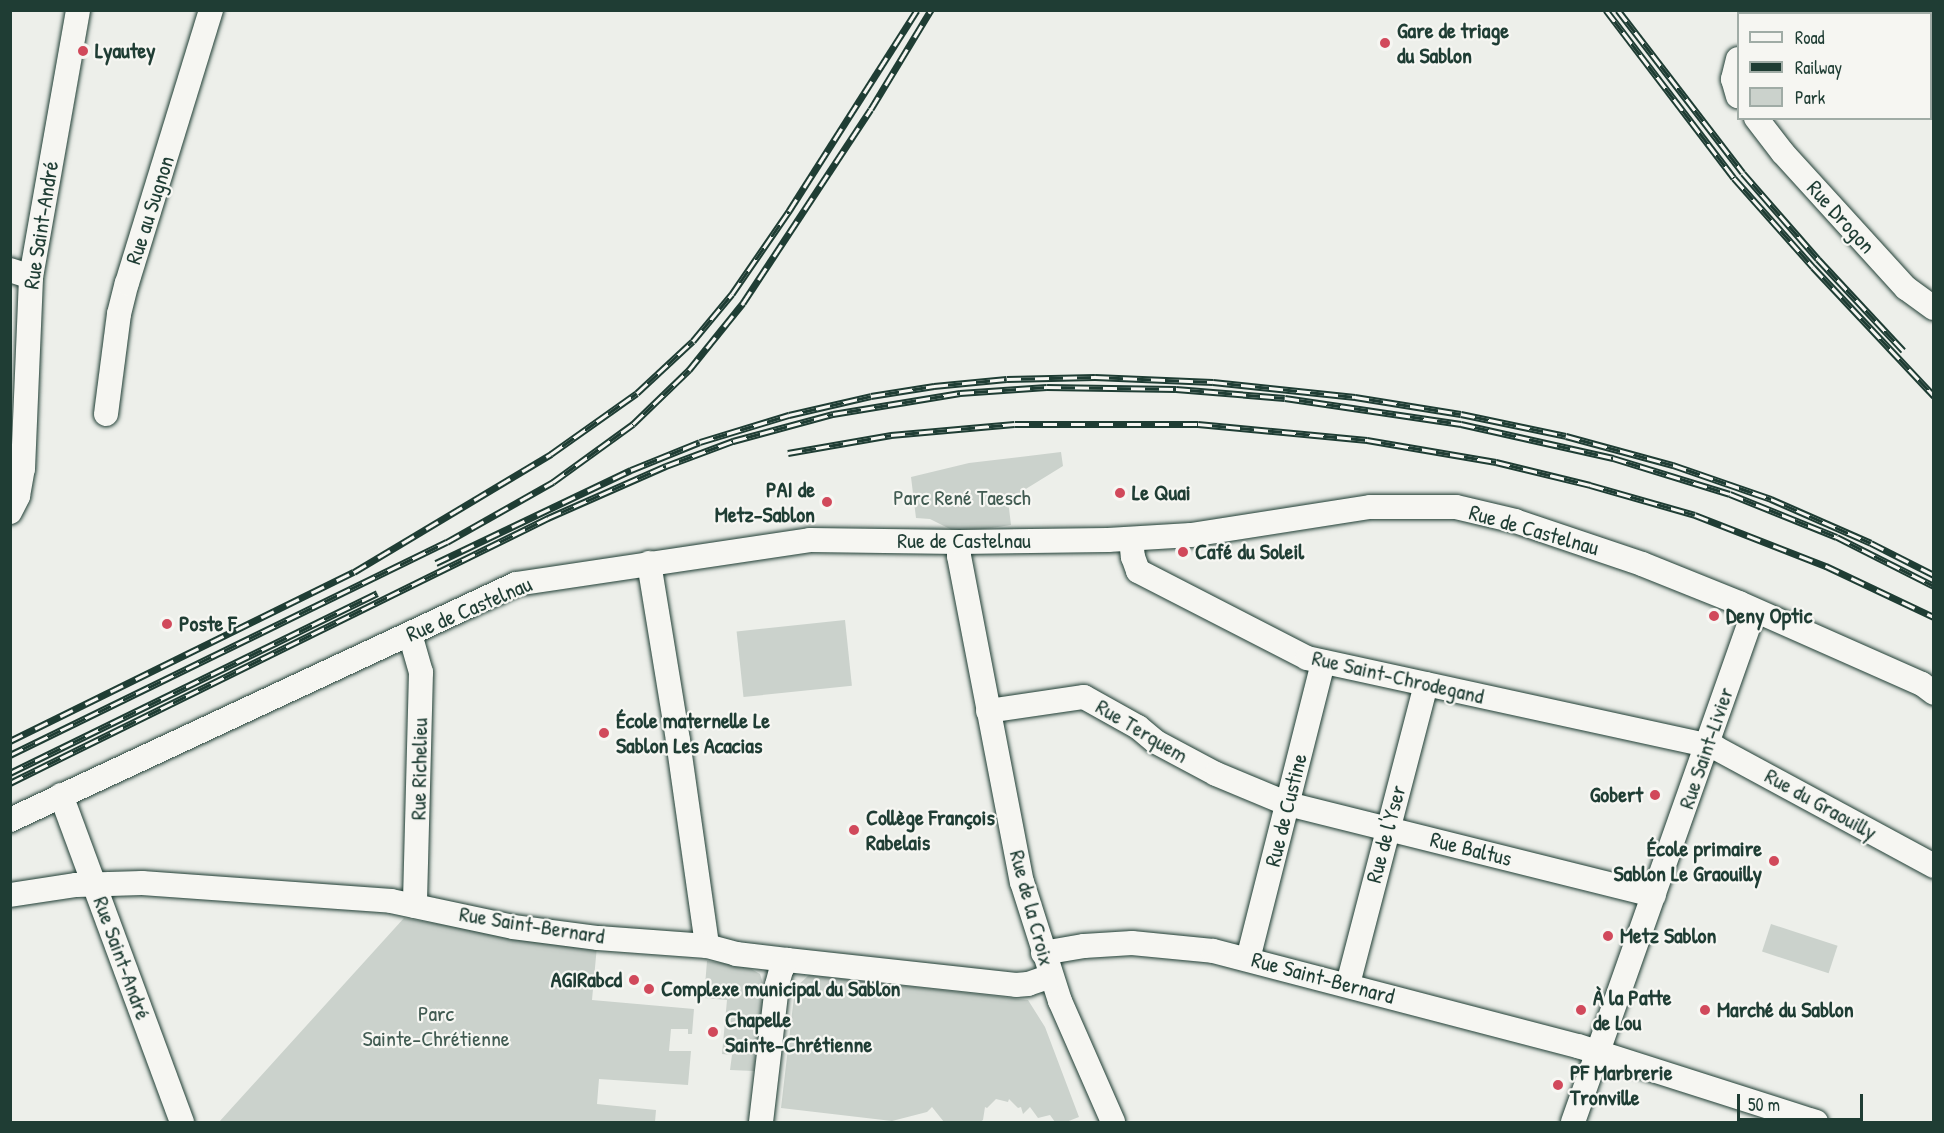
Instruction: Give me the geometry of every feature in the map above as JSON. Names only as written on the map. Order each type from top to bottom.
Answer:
[{"type":"street","name":"Rue Saint-André","points":[[10,512],[23,469],[21,274],[78,10]]},
{"type":"street","name":"Rue au Sugnon","points":[[106,414],[119,314],[127,283],[211,10]]},
{"type":"street","points":[[1737,63],[1733,79],[1737,93]]},
{"type":"street","name":"Rue Drogon","points":[[1758,120],[1783,153],[1906,288],[1934,308]]},
{"type":"street","name":"Rue de Castelnau","points":[[10,820],[516,584],[810,540],[959,542],[1131,539],[1191,535],[1370,507],[1456,507],[1515,521],[1593,546],[1754,611],[1922,684],[1934,693]]},
{"type":"street","name":"Rue Saint-Chrodegand","points":[[1131,539],[1132,557],[1138,571],[1306,658],[1707,745]]},
{"type":"street","name":"Rue de la Croix","points":[[959,542],[959,556],[1022,882],[1047,964],[1113,1122]]},
{"type":"street","points":[[649,563],[678,741],[707,946]]},
{"type":"street","name":"Rue Saint-Livier","points":[[1573,1122],[1754,611]]},
{"type":"street","name":"Rue Richelieu","points":[[410,634],[421,672],[415,906]]},
{"type":"street","name":"Rue de Custine","points":[[1248,959],[1323,662]]},
{"type":"street","name":"Rue de l'Yser","points":[[1348,984],[1426,684]]},
{"type":"street","name":"Rue Terquem","points":[[988,711],[1084,697],[1138,727],[1156,742],[1216,774],[1288,804]]},
{"type":"street","name":"Rue du Graouilly","points":[[1707,745],[1722,750],[1934,866]]},
{"type":"street","name":"Rue Saint-André","points":[[61,795],[182,1122]]},
{"type":"street","name":"Rue Baltus","points":[[1288,804],[1654,895]]},
{"type":"street","name":"Rue Saint-Bernard","points":[[10,895],[95,883],[142,883],[415,906],[513,927],[598,938],[707,946],[736,954],[1016,985],[1028,984],[1047,964],[1084,946],[1132,943],[1187,946],[1348,984],[1598,1054],[1758,1114],[1816,1122]]},
{"type":"street","points":[[761,1122],[777,985],[781,970],[787,960]]},
{"type":"green space","name":"Parc René Taesch","points":[[1061,452],[1063,466],[1008,500],[1011,525],[958,533],[930,519],[916,518],[911,477],[969,463]]},
{"type":"green space","points":[[845,620],[852,686],[743,697],[737,631]]},
{"type":"green space","name":"Parc Sainte-Chrétienne","points":[[404,918],[541,942],[597,946],[592,1000],[694,1009],[692,1034],[688,1034],[688,1029],[671,1029],[669,1051],[691,1051],[688,1085],[599,1079],[597,1104],[656,1110],[655,1122],[219,1122]]},
{"type":"green space","points":[[1771,924],[1838,946],[1829,973],[1762,952]]},
{"type":"green space","points":[[707,961],[746,966],[760,974],[765,990],[754,1071],[730,1070],[732,1055],[722,1054],[727,1000],[704,998]]},
{"type":"green space","points":[[809,975],[1028,1000],[1045,1027],[1079,1117],[1066,1122],[1055,1122],[1050,1115],[1038,1118],[1030,1107],[1023,1114],[1021,1107],[1018,1108],[1009,1099],[1008,1102],[996,1099],[987,1108],[985,1107],[983,1120],[980,1122],[944,1122],[932,1107],[927,1112],[892,1121],[781,1108],[795,988]]},
{"type":"railway","points":[[10,741],[354,572],[551,454],[637,393],[693,341],[732,294],[789,211],[917,10]]},
{"type":"railway","points":[[10,755],[447,542],[553,482],[633,424],[689,370],[743,303],[871,109],[931,10]]},
{"type":"railway","points":[[1606,10],[1734,178],[1813,267],[1934,396]]},
{"type":"railway","points":[[1618,10],[1743,173],[1818,259],[1903,350]]},
{"type":"railway","points":[[436,563],[631,470],[700,442],[789,415],[871,396],[934,386],[1007,379],[1095,377],[1213,382],[1355,397],[1461,414],[1566,436],[1673,465],[1771,499],[1871,543],[1934,575]]},
{"type":"railway","points":[[10,783],[548,518],[666,466],[733,441],[833,414],[960,393],[1047,387],[1176,389],[1285,398],[1461,424],[1613,458],[1730,494],[1837,537],[1934,586]]},
{"type":"railway","points":[[788,453],[891,435],[1015,424],[1198,424],[1367,440],[1496,462],[1590,485],[1695,515],[1826,566],[1934,617]]},
{"type":"railway","points":[[10,773],[377,593]]},
{"type":"place","name":"Gare de triage du Sablon","points":[[1385,43]]},
{"type":"place","name":"Lyautey","points":[[83,51]]},
{"type":"place","name":"Le Quai","points":[[1120,493]]},
{"type":"place","name":"PAI de Metz-Sablon","points":[[827,502]]},
{"type":"place","name":"Café du Soleil","points":[[1183,552]]},
{"type":"place","name":"Deny Optic","points":[[1714,616]]},
{"type":"place","name":"Poste F","points":[[167,624]]},
{"type":"place","name":"École maternelle Le Sablon Les Acacias","points":[[604,733]]},
{"type":"place","name":"Gobert","points":[[1655,795]]},
{"type":"place","name":"Collège François Rabelais","points":[[854,830]]},
{"type":"place","name":"École primaire Sablon Le Graouilly","points":[[1774,861]]},
{"type":"place","name":"Metz Sablon","points":[[1608,936]]},
{"type":"place","name":"AGIRabcd","points":[[634,980]]},
{"type":"place","name":"Complexe municipal du Sablon","points":[[649,989]]},
{"type":"place","name":"À la Patte de Lou","points":[[1581,1010]]},
{"type":"place","name":"Marché du Sablon","points":[[1705,1010]]},
{"type":"place","name":"Chapelle Sainte-Chrétienne","points":[[713,1032]]},
{"type":"place","name":"PF Marbrerie Tronville","points":[[1558,1085]]}]
